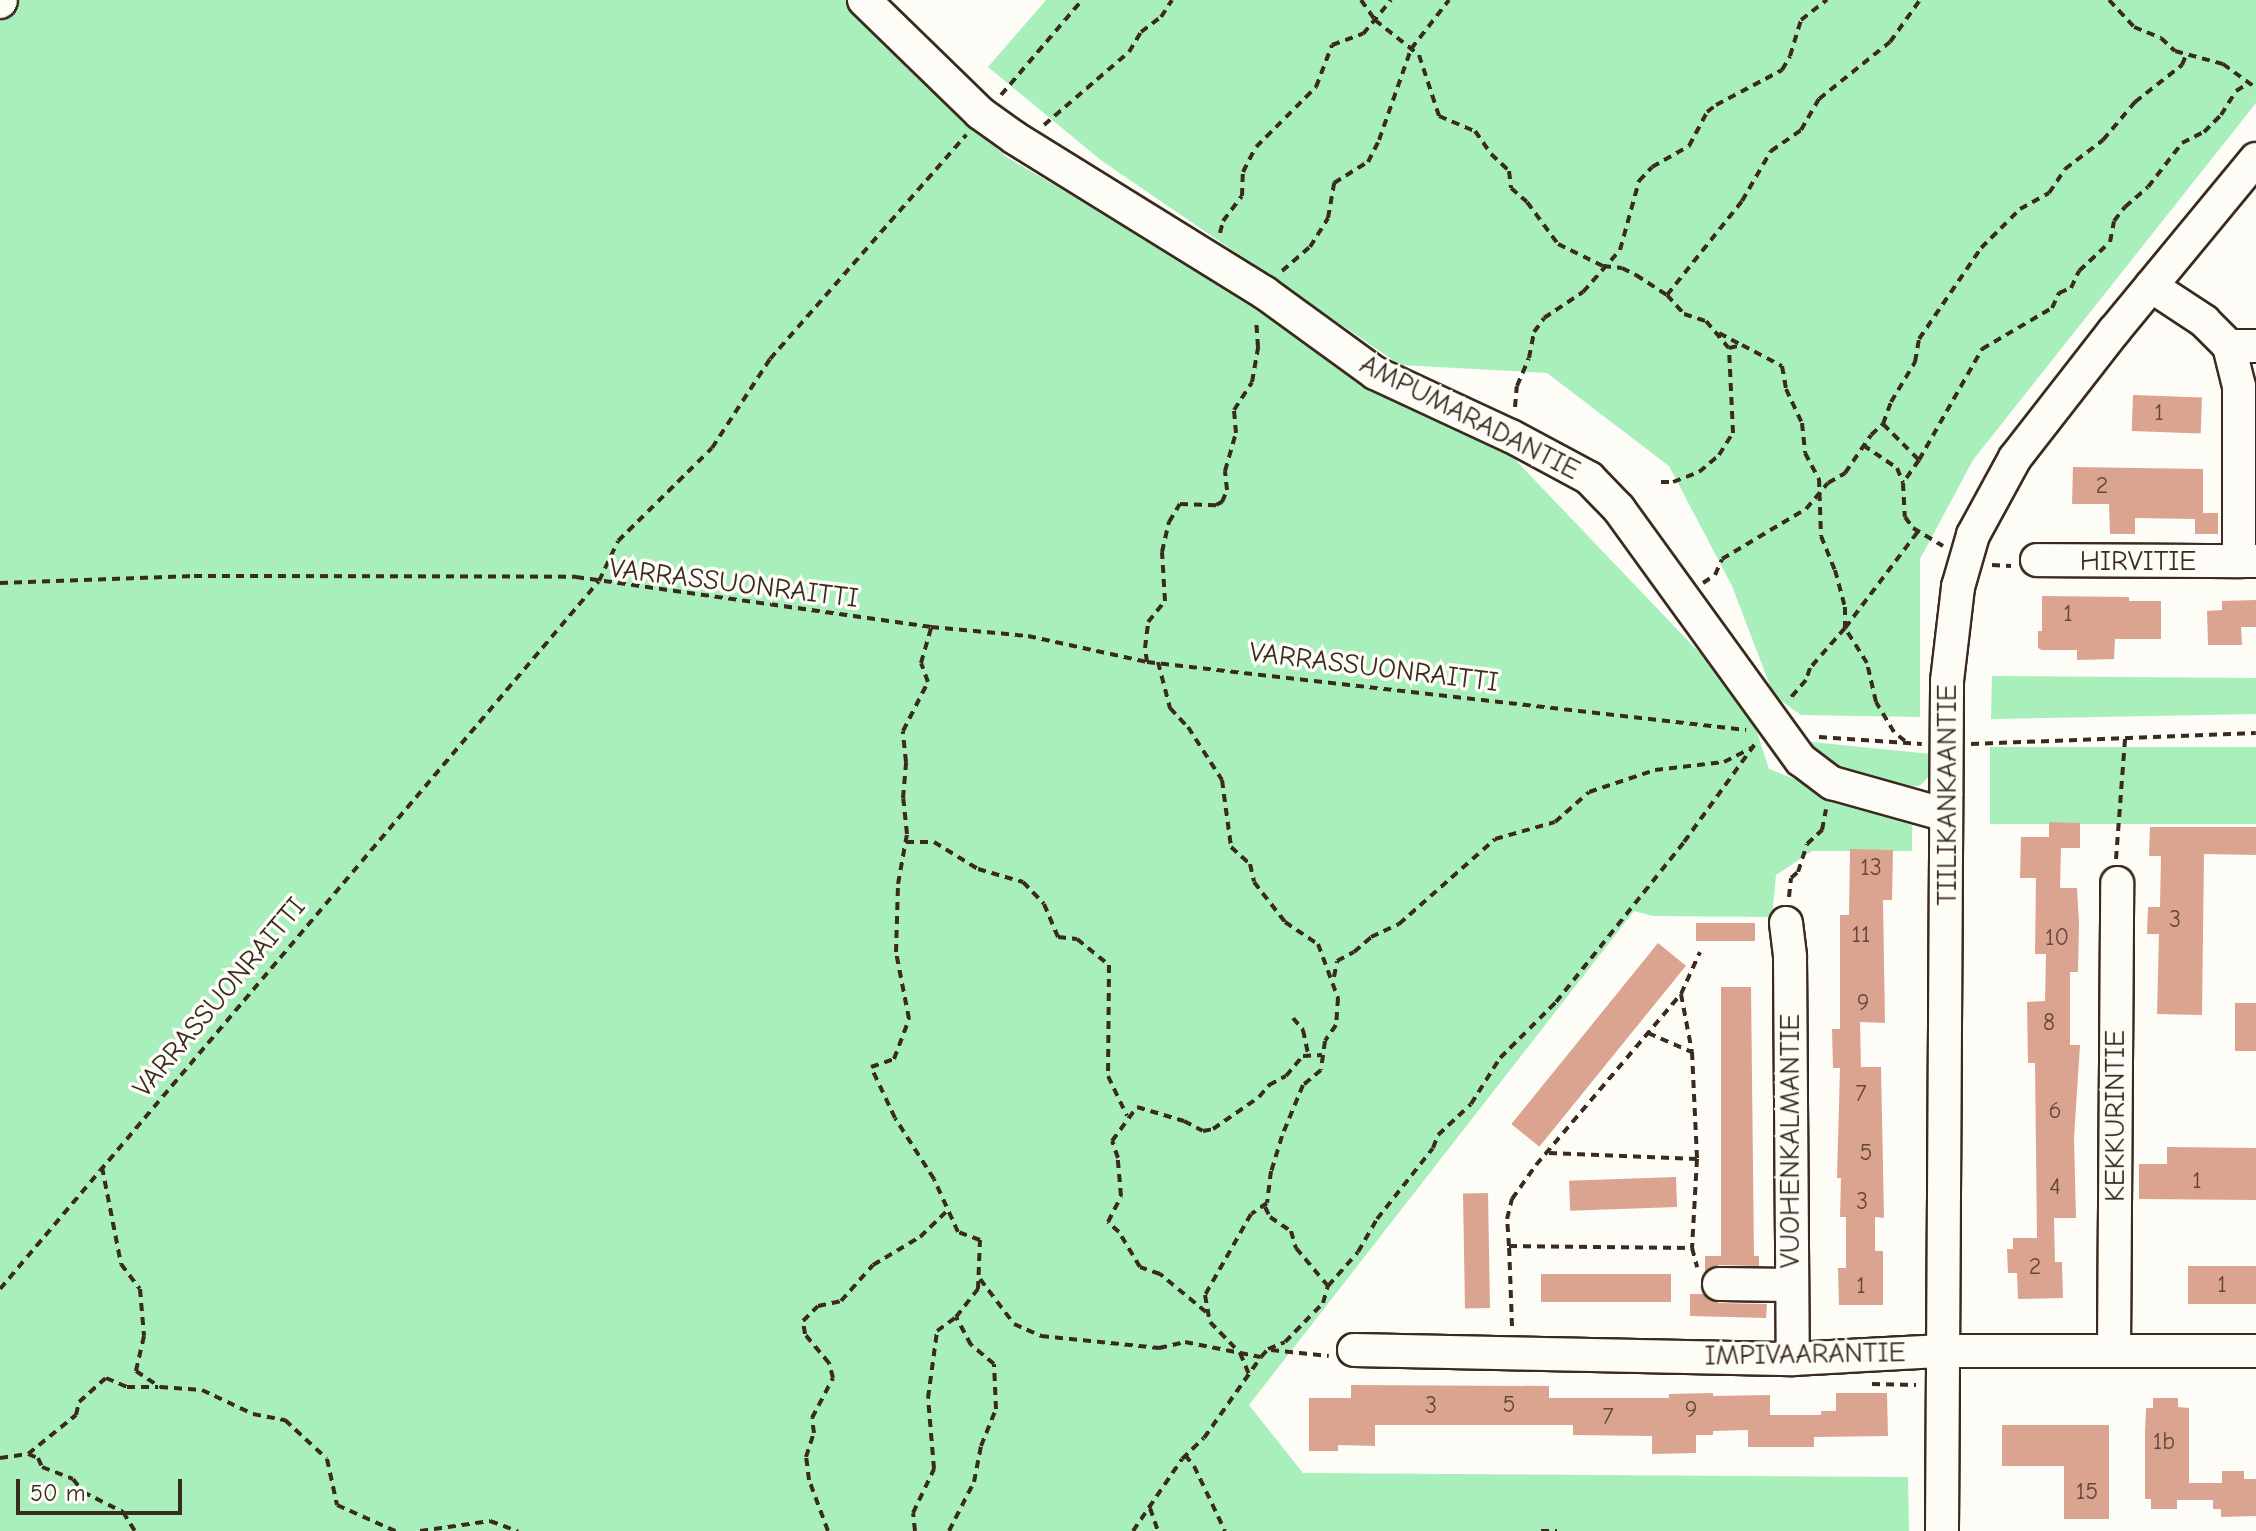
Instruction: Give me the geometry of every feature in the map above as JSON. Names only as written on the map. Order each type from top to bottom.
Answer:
[{"type":"street","name":"AMPUMARADANTIE","points":[[864,0],[983,116],[1015,138],[1265,293],[1375,373],[1511,436],[1589,478],[1619,509],[1684,601],[1767,733],[1832,783],[1946,815]]},
{"type":"street","name":"TIILIKANKAANTIE","points":[[1942,1531],[1946,744],[1950,637],[1966,557],[1982,515],[2015,458],[2256,159]]},
{"type":"street","points":[[2151,286],[2243,346]]},
{"type":"street","name":"HIRVITIE","points":[[2037,560],[2248,561],[2239,386],[2243,346]]},
{"type":"street","name":"KEKKURINTIE","points":[[2114,1349],[2117,883]]},
{"type":"street","name":"VUOHENKALMANTIE","points":[[1786,923],[1790,973],[1793,1359]]},
{"type":"street","points":[[1719,1284],[1791,1285]]},
{"type":"street","name":"IMPIVAARANTIE","points":[[1354,1350],[1793,1359],[1943,1351],[2256,1351]]},
{"type":"path","points":[[0,583],[194,576],[576,577],[599,581],[618,541],[712,448],[770,359],[1082,0]]},
{"type":"path","points":[[1015,138],[1053,120],[1073,96],[1129,52],[1141,32],[1161,17],[1172,0]]},
{"type":"path","points":[[1361,0],[1375,20],[1422,60],[1439,116],[1475,131],[1491,154],[1507,168],[1511,188],[1527,202],[1550,237],[1562,247],[1603,266],[1622,268],[1667,295],[1681,312],[1702,318],[1729,348],[1733,433],[1719,455],[1699,472],[1673,482],[1661,482]]},
{"type":"path","points":[[1213,260],[1223,221],[1242,196],[1243,172],[1256,147],[1316,87],[1332,45],[1363,34],[1391,0]]},
{"type":"path","points":[[1147,662],[1148,622],[1165,601],[1162,552],[1169,522],[1180,504],[1216,505],[1222,502],[1227,490],[1225,471],[1236,433],[1234,410],[1252,382],[1258,347],[1256,319],[1265,293],[1277,275],[1310,247],[1328,218],[1334,183],[1368,162],[1379,140],[1411,49],[1449,0]]},
{"type":"path","points":[[1622,268],[1620,250],[1639,181],[1644,174],[1689,146],[1707,112],[1716,105],[1782,70],[1790,56],[1801,20],[1827,0]]},
{"type":"path","points":[[1667,295],[1742,201],[1771,151],[1801,130],[1819,99],[1890,42],[1920,0]]},
{"type":"path","points":[[2109,0],[2128,22],[2186,55],[2223,64],[2256,88]]},
{"type":"path","points":[[1684,601],[1715,575],[1722,559],[1806,509],[1828,483],[1845,473],[1863,445],[1883,424],[1891,402],[1915,362],[1919,339],[1981,248],[2020,209],[2049,193],[2065,169],[2103,140],[2135,102],[2182,65],[2186,55]]},
{"type":"path","points":[[1903,483],[1982,349],[2052,308],[2059,293],[2071,288],[2079,271],[2110,242],[2114,221],[2123,209],[2148,187],[2182,143],[2204,132],[2221,115],[2238,88],[2247,84]]},
{"type":"path","points":[[1511,436],[1517,386],[1529,358],[1534,332],[1544,318],[1583,292],[1620,250]]},
{"type":"path","points":[[1717,332],[1782,366],[1786,389],[1802,423],[1805,453],[1819,479],[1821,536],[1839,582],[1845,628],[1867,663],[1880,710],[1898,738],[1909,744]]},
{"type":"path","points":[[1729,348],[1742,345]]},
{"type":"path","points":[[1883,424],[1919,460]]},
{"type":"path","points":[[1863,445],[1897,468],[1903,483],[1902,510],[1913,528],[1966,557]]},
{"type":"path","points":[[1133,1531],[1185,1455],[1204,1438],[1261,1357],[1268,1349],[1285,1342],[1323,1303],[1328,1286],[1358,1252],[1377,1219],[1433,1148],[1438,1135],[1471,1104],[1500,1058],[1556,1002],[1684,842],[1919,530]]},
{"type":"path","name":"VARRASSUONRAITTI","points":[[0,1289],[599,581],[931,627],[1028,636],[1147,662],[1767,733],[1909,744],[2256,733]]},
{"type":"path","points":[[915,1531],[913,1513],[934,1469],[928,1398],[937,1331],[956,1317],[978,1289],[980,1240],[958,1232],[915,1145],[895,1118],[871,1067],[894,1059],[909,1019],[896,952],[898,884],[906,842],[903,731],[928,682],[921,663],[931,627]]},
{"type":"path","points":[[1158,662],[1170,708],[1188,727],[1222,780],[1231,847],[1250,864],[1254,882],[1285,922],[1318,944],[1333,979],[1338,998],[1336,1025],[1325,1041],[1321,1070],[1303,1085],[1293,1103],[1271,1171],[1265,1207],[1270,1217],[1291,1231],[1296,1248],[1328,1286]]},
{"type":"path","points":[[1333,979],[1337,961],[1354,952],[1371,937],[1399,924],[1495,839],[1555,822],[1589,792],[1655,770],[1724,762],[1767,733]]},
{"type":"path","points":[[2117,883],[2125,738]]},
{"type":"path","points":[[1786,923],[1791,878],[1798,872],[1807,844],[1822,830],[1832,783]]},
{"type":"path","points":[[906,842],[934,842],[978,869],[1023,882],[1044,904],[1058,937],[1077,939],[1109,965],[1108,1076],[1127,1116]]},
{"type":"path","points":[[1513,1353],[1507,1219],[1512,1199],[1681,994],[1700,952]]},
{"type":"path","points":[[1681,994],[1692,1052],[1697,1159],[1692,1248],[1700,1278],[1719,1284]]},
{"type":"path","points":[[1293,1018],[1303,1030],[1308,1054]]},
{"type":"path","points":[[1648,1033],[1692,1052]]},
{"type":"path","points":[[1208,1313],[1160,1274],[1140,1267],[1119,1232],[1108,1222],[1121,1196],[1118,1158],[1112,1141],[1127,1116],[1137,1107],[1184,1121],[1203,1131],[1213,1129],[1259,1097],[1269,1085],[1286,1076],[1308,1054],[1323,1055]]},
{"type":"path","points":[[1549,1153],[1697,1159]]},
{"type":"path","points":[[102,1167],[121,1264],[140,1289],[144,1336],[136,1371],[160,1387]]},
{"type":"path","points":[[1249,1374],[1240,1353],[1227,1335],[1210,1322],[1205,1295],[1251,1214],[1265,1207]]},
{"type":"path","points":[[828,1531],[809,1480],[806,1457],[814,1433],[812,1418],[833,1378],[829,1363],[805,1334],[803,1321],[818,1306],[841,1301],[873,1265],[920,1237],[948,1210]]},
{"type":"path","points":[[1509,1246],[1692,1248]]},
{"type":"path","points":[[979,1278],[1014,1324],[1041,1336],[1159,1348],[1185,1342],[1261,1357]]},
{"type":"path","points":[[949,1531],[974,1482],[981,1446],[996,1409],[994,1364],[971,1345],[956,1317]]},
{"type":"path","points":[[1268,1349],[1327,1356],[1354,1350]]},
{"type":"path","points":[[28,1454],[76,1415],[79,1402],[106,1378],[127,1387],[202,1390],[253,1414],[285,1420],[327,1459],[337,1505],[395,1531]]},
{"type":"path","points":[[0,1458],[28,1454],[38,1458],[42,1467],[73,1479],[83,1492],[123,1512],[135,1531]]},
{"type":"path","points":[[1185,1455],[1225,1531]]},
{"type":"path","points":[[1151,1505],[1149,1513],[1158,1531]]},
{"type":"path","points":[[420,1531],[490,1521],[518,1531]]},
{"type":"path","points":[[1541,1531],[1557,1531]]},
{"type":"green space","points":[[0,0],[846,0],[1005,156],[1503,447],[1716,670],[1752,717],[1769,769],[1912,825],[1912,851],[1812,851],[1776,875],[1772,917],[1653,916],[1634,911],[1249,1405],[1303,1473],[1908,1477],[1909,1531],[0,1531]]},
{"type":"green space","points":[[1046,0],[2256,0],[2256,103],[1973,460],[1920,559],[1920,717],[1801,715],[1774,696],[1732,586],[1669,466],[1547,373],[1400,365],[1102,161],[988,67]]},
{"type":"green space","points":[[1992,676],[2256,678],[2256,714],[1991,719]]},
{"type":"green space","points":[[1802,741],[1931,754],[1930,775],[1921,785],[1899,790],[1831,775]]},
{"type":"green space","points":[[1990,747],[2256,747],[2256,824],[1990,824]]},
{"type":"building","points":[[2133,395],[2202,397],[2201,433],[2132,431]]},
{"type":"building","points":[[2073,467],[2203,469],[2203,513],[2218,513],[2218,534],[2195,534],[2195,519],[2135,518],[2135,534],[2110,534],[2109,504],[2072,504]]},
{"type":"building","points":[[2042,596],[2129,597],[2129,601],[2161,601],[2161,639],[2115,639],[2114,659],[2077,660],[2077,650],[2042,650],[2038,648],[2038,631],[2042,631]]},
{"type":"building","points":[[2256,600],[2256,627],[2241,627],[2242,645],[2208,645],[2207,611],[2222,610],[2222,601]]},
{"type":"building","points":[[2049,822],[2080,823],[2080,848],[2061,848],[2060,888],[2077,888],[2079,923],[2078,972],[2070,972],[2070,1045],[2080,1045],[2074,1138],[2076,1218],[2054,1218],[2055,1262],[2062,1262],[2063,1298],[2018,1299],[2017,1273],[2008,1273],[2007,1249],[2013,1249],[2013,1238],[2037,1238],[2035,1063],[2028,1063],[2027,1002],[2045,1001],[2046,954],[2035,954],[2036,878],[2020,878],[2021,837],[2049,837]]},
{"type":"building","points":[[2150,827],[2256,827],[2256,855],[2204,854],[2202,1015],[2157,1014],[2159,934],[2147,934],[2148,907],[2160,907],[2161,856],[2149,856]]},
{"type":"building","points":[[1850,849],[1893,850],[1892,900],[1883,900],[1885,1023],[1860,1022],[1861,1067],[1881,1067],[1884,1218],[1875,1217],[1875,1251],[1883,1251],[1883,1305],[1839,1305],[1838,1268],[1846,1268],[1846,1217],[1840,1217],[1841,1178],[1837,1178],[1840,1068],[1833,1068],[1832,1029],[1840,1029],[1840,915],[1849,915]]},
{"type":"building","points":[[1696,923],[1755,923],[1755,941],[1696,941]]},
{"type":"building","points":[[1658,943],[1686,966],[1539,1147],[1511,1124]]},
{"type":"building","points":[[1721,987],[1751,987],[1754,1256],[1759,1256],[1759,1266],[1719,1265],[1705,1272],[1705,1256],[1721,1256]]},
{"type":"building","points":[[2235,1003],[2256,1003],[2256,1051],[2235,1051]]},
{"type":"building","points":[[2167,1147],[2256,1148],[2256,1200],[2139,1199],[2139,1164],[2167,1164]]},
{"type":"building","points":[[1676,1177],[1677,1207],[1570,1211],[1569,1181]]},
{"type":"building","points":[[1463,1193],[1488,1193],[1490,1308],[1465,1308]]},
{"type":"building","points":[[2188,1266],[2256,1266],[2256,1304],[2188,1304]]},
{"type":"building","points":[[1541,1274],[1671,1274],[1671,1302],[1541,1302]]},
{"type":"building","points":[[1690,1294],[1703,1294],[1719,1303],[1767,1304],[1766,1318],[1690,1316]]},
{"type":"building","points":[[1351,1385],[1549,1386],[1549,1398],[1669,1398],[1669,1394],[1713,1393],[1713,1396],[1770,1395],[1770,1415],[1821,1415],[1821,1411],[1836,1411],[1836,1393],[1887,1393],[1888,1436],[1814,1437],[1814,1447],[1748,1447],[1748,1430],[1713,1431],[1713,1435],[1696,1435],[1696,1453],[1652,1454],[1652,1436],[1573,1435],[1573,1425],[1375,1425],[1375,1446],[1338,1445],[1338,1451],[1309,1451],[1309,1398],[1351,1398]]},
{"type":"building","points":[[2153,1398],[2178,1398],[2178,1407],[2189,1408],[2189,1483],[2222,1483],[2222,1471],[2244,1471],[2244,1479],[2256,1479],[2256,1516],[2221,1517],[2221,1509],[2213,1509],[2213,1500],[2177,1500],[2177,1509],[2151,1509],[2151,1499],[2145,1499],[2145,1431],[2146,1408],[2153,1408]]},
{"type":"building","points":[[2002,1425],[2109,1425],[2109,1519],[2064,1519],[2064,1466],[2002,1466]]}]
